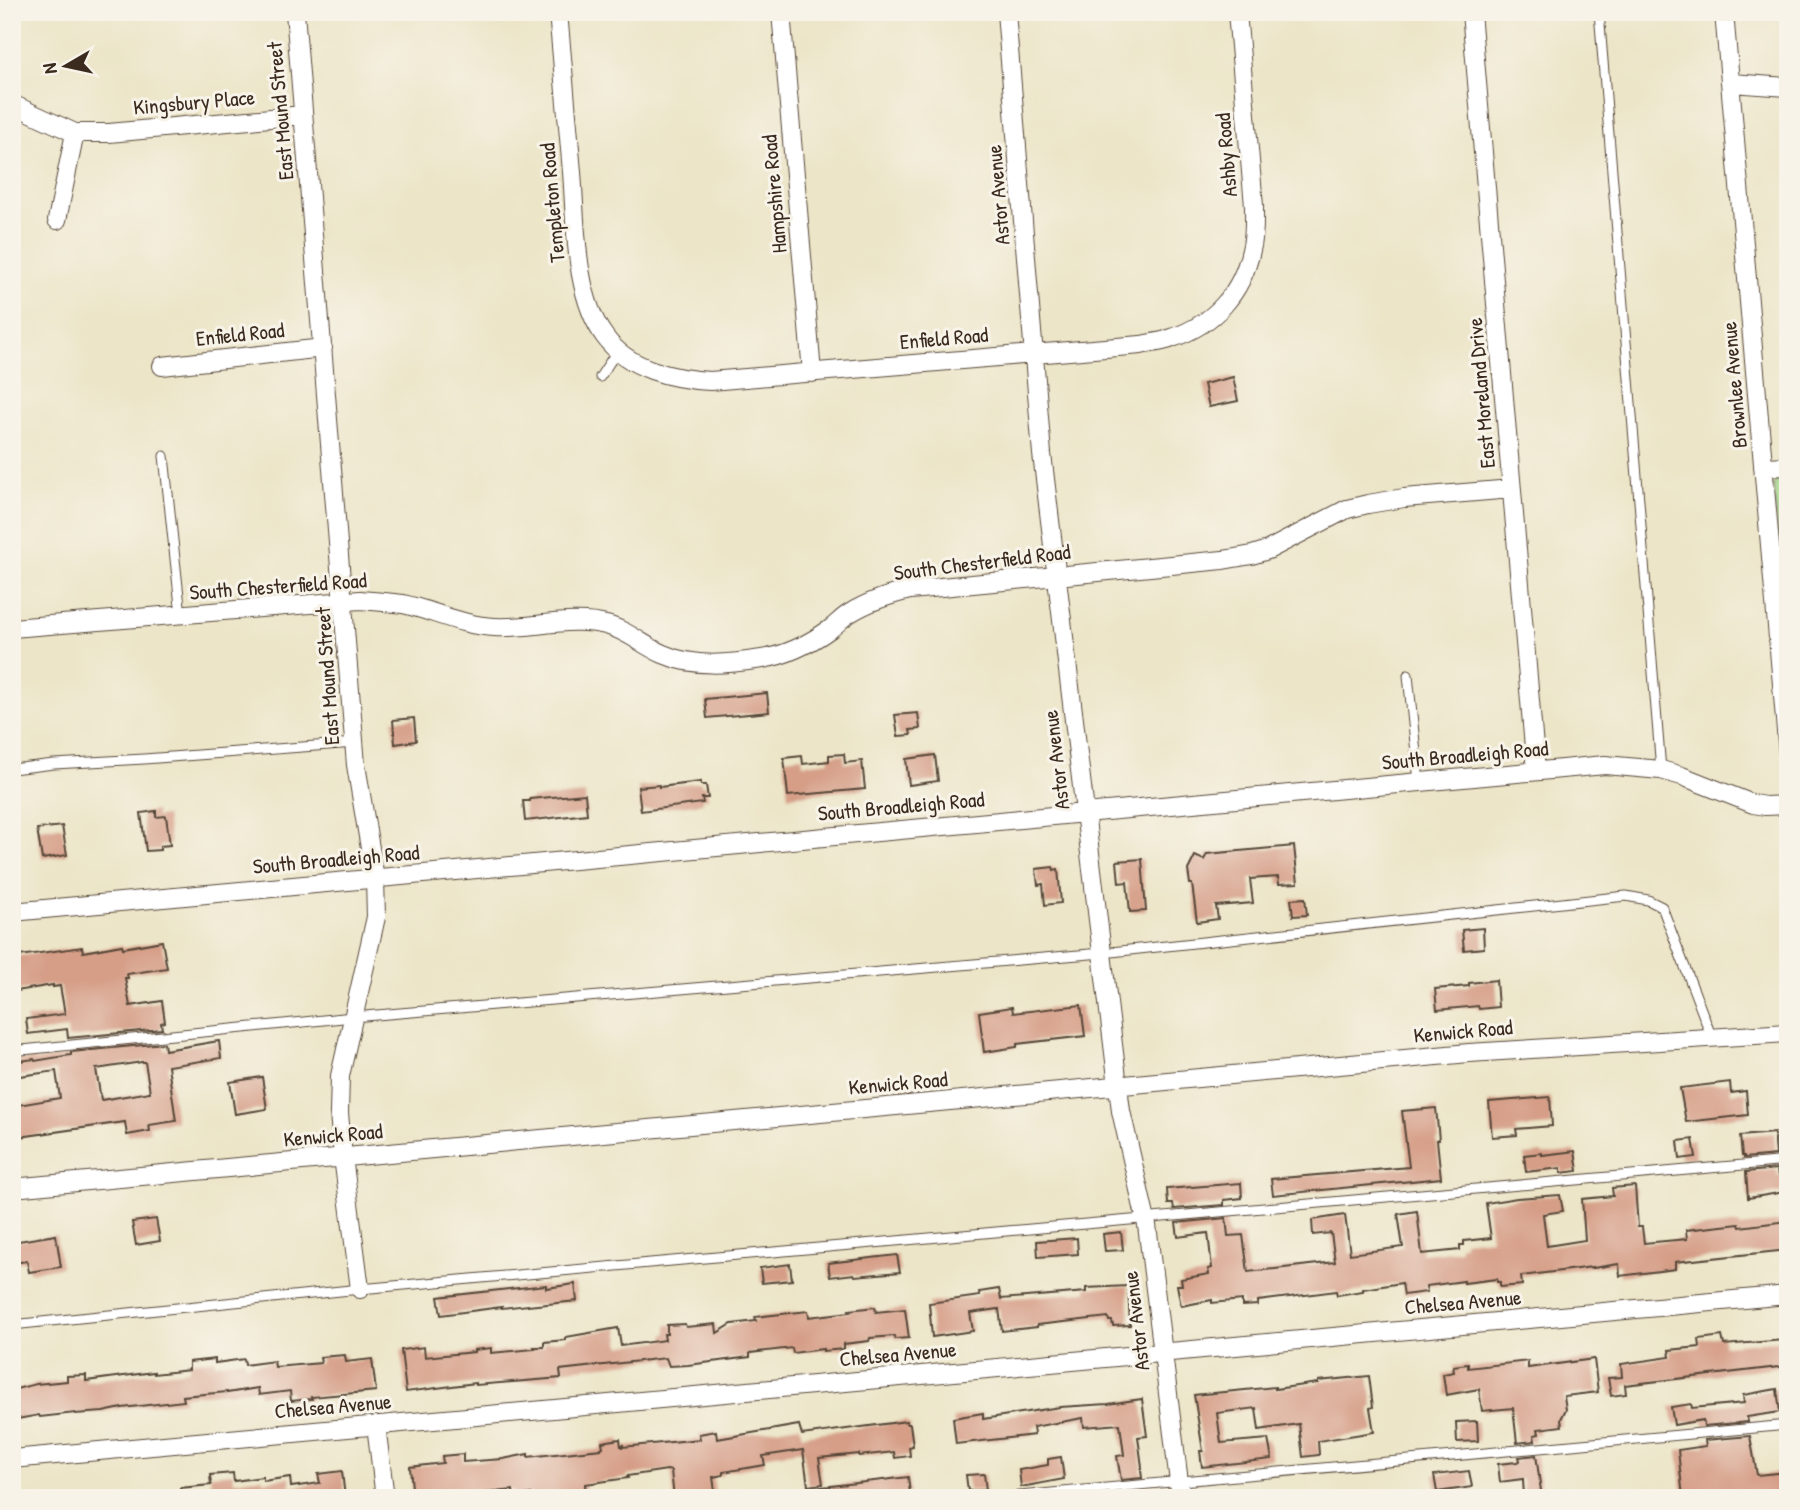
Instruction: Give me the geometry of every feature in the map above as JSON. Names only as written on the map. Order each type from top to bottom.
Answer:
[{"type":"street","name":"East Mound Street","points":[[295,12],[356,765],[376,878],[376,917],[340,1076],[339,1113],[343,1157],[360,1289]]},
{"type":"street","name":"Templeton Road","points":[[558,12],[580,269],[590,312],[617,352],[642,366]]},
{"type":"street","name":"Hampshire Road","points":[[781,12],[812,373]]},
{"type":"street","name":"Astor Avenue","points":[[1006,12],[1042,454],[1118,1085],[1146,1220],[1180,1489]]},
{"type":"street","name":"Ashby Road","points":[[1235,291],[1251,250],[1254,228],[1237,12]]},
{"type":"street","name":"East Moreland Drive","points":[[1471,12],[1536,771]]},
{"type":"street","name":"Brownlee Avenue","points":[[1724,12],[1788,754]]},
{"type":"street","points":[[1731,83],[1788,87]]},
{"type":"street","name":"Kingsbury Place","points":[[12,104],[75,133],[109,133],[303,115]]},
{"type":"street","points":[[57,220],[75,133]]},
{"type":"street","name":"Enfield Road","points":[[642,366],[674,377],[710,381],[1141,345],[1171,339],[1209,320],[1235,291]]},
{"type":"street","name":"Enfield Road","points":[[162,366],[323,348]]},
{"type":"street","points":[[1763,467],[1788,466]]},
{"type":"street","name":"South Chesterfield Road","points":[[12,628],[360,600],[402,604],[472,625],[496,627],[589,622],[608,625],[662,654],[687,662],[709,664],[766,659],[809,643],[867,603],[910,590],[1223,560],[1268,550],[1347,509],[1367,504],[1404,498],[1512,489]]},
{"type":"street","name":"South Broadleigh Road","points":[[12,912],[1605,765],[1661,770],[1682,775],[1753,804],[1788,806]]},
{"type":"street","name":"Kenwick Road","points":[[12,1188],[1469,1053],[1788,1033]]},
{"type":"street","name":"Chelsea Avenue","points":[[12,1459],[1788,1295]]},
{"type":"street","points":[[376,1425],[385,1498]]},
{"type":"lane","points":[[1599,12],[1661,770]]},
{"type":"lane","points":[[600,377],[617,352]]},
{"type":"lane","points":[[164,456],[181,615]]},
{"type":"lane","points":[[1408,676],[1419,782]]},
{"type":"lane","points":[[12,769],[355,743]]},
{"type":"lane","points":[[12,1051],[353,1017],[1102,953],[1626,896],[1648,900],[1662,907],[1712,1038]]},
{"type":"lane","points":[[12,1325],[360,1289],[1788,1161]]},
{"type":"lane","points":[[998,1498],[1180,1489],[1788,1425]]},
{"type":"green space","points":[[1788,477],[1788,653],[1773,485],[1778,478]]},
{"type":"building","points":[[1233,377],[1238,401],[1209,407],[1204,384]]},
{"type":"building","points":[[767,693],[769,712],[707,718],[705,699]]},
{"type":"building","points":[[918,713],[920,729],[910,730],[911,735],[898,736],[895,715]]},
{"type":"building","points":[[414,718],[416,741],[395,744],[393,720]]},
{"type":"building","points":[[844,754],[845,763],[862,761],[865,789],[788,796],[784,758],[802,756],[803,764],[829,761],[829,755]]},
{"type":"building","points":[[935,755],[938,781],[909,785],[906,759]]},
{"type":"building","points":[[701,782],[701,785],[706,785],[708,798],[702,798],[703,803],[641,811],[638,787]]},
{"type":"building","points":[[585,794],[587,814],[525,821],[523,801]]},
{"type":"building","points":[[156,811],[156,817],[166,816],[170,845],[160,846],[160,850],[146,851],[141,813]]},
{"type":"building","points":[[62,826],[67,855],[42,859],[37,829]]},
{"type":"building","points":[[1294,846],[1298,883],[1279,884],[1278,877],[1250,879],[1253,903],[1216,906],[1218,919],[1197,922],[1188,870],[1195,856],[1204,860],[1207,854]]},
{"type":"building","points":[[1142,859],[1146,911],[1130,912],[1127,882],[1119,883],[1117,861]]},
{"type":"building","points":[[1053,867],[1054,870],[1058,869],[1061,903],[1045,905],[1043,884],[1038,885],[1036,869]]},
{"type":"building","points":[[1305,898],[1307,915],[1293,916],[1291,899]]},
{"type":"building","points":[[1483,928],[1484,948],[1464,950],[1462,930]]},
{"type":"building","points":[[162,941],[167,968],[127,974],[128,978],[125,978],[130,1006],[162,1001],[165,1022],[161,1023],[162,1029],[68,1038],[67,1029],[28,1034],[26,1019],[65,1014],[60,986],[16,991],[12,957],[82,947],[83,952],[122,945],[123,948]]},
{"type":"building","points":[[1496,980],[1498,1007],[1437,1010],[1435,989]]},
{"type":"building","points":[[1081,1005],[1085,1036],[1017,1044],[1017,1047],[984,1052],[979,1012],[1012,1007],[1013,1013]]},
{"type":"building","points":[[219,1041],[221,1058],[168,1066],[176,1121],[149,1125],[150,1131],[127,1135],[125,1122],[12,1138],[12,1106],[60,1098],[56,1071],[12,1077],[12,1062],[71,1055],[71,1052],[164,1043],[165,1050]],"holes":[[[145,1062],[150,1092],[101,1100],[96,1069]]]},
{"type":"building","points":[[262,1077],[267,1109],[235,1114],[230,1082]]},
{"type":"building","points":[[1730,1082],[1731,1093],[1746,1091],[1748,1115],[1686,1122],[1680,1088]]},
{"type":"building","points":[[1550,1097],[1552,1126],[1516,1129],[1517,1135],[1492,1137],[1489,1102]]},
{"type":"building","points":[[1436,1108],[1441,1178],[1273,1195],[1271,1179],[1409,1167],[1402,1111]]},
{"type":"building","points":[[1774,1133],[1776,1155],[1742,1156],[1740,1136]]},
{"type":"building","points":[[1693,1139],[1696,1157],[1680,1159],[1678,1141]]},
{"type":"building","points":[[1575,1151],[1578,1171],[1561,1173],[1561,1168],[1526,1172],[1524,1155]]},
{"type":"building","points":[[1777,1169],[1778,1176],[1783,1176],[1785,1192],[1748,1198],[1746,1172]]},
{"type":"building","points":[[1241,1183],[1242,1198],[1224,1200],[1224,1205],[1174,1209],[1173,1204],[1168,1204],[1167,1189]]},
{"type":"building","points":[[1635,1186],[1638,1227],[1642,1227],[1644,1243],[1687,1239],[1686,1230],[1788,1221],[1788,1250],[1675,1262],[1675,1269],[1620,1276],[1619,1264],[1521,1276],[1522,1285],[1500,1287],[1497,1279],[1464,1281],[1426,1286],[1427,1292],[1404,1295],[1402,1283],[1337,1295],[1336,1291],[1258,1301],[1258,1305],[1242,1306],[1242,1300],[1212,1303],[1212,1300],[1181,1306],[1177,1285],[1182,1285],[1181,1279],[1209,1274],[1208,1269],[1212,1268],[1208,1233],[1178,1237],[1176,1223],[1226,1218],[1228,1236],[1243,1235],[1248,1272],[1335,1262],[1331,1233],[1313,1235],[1312,1220],[1345,1215],[1350,1254],[1403,1247],[1398,1214],[1417,1211],[1422,1254],[1460,1250],[1464,1241],[1491,1238],[1486,1203],[1517,1198],[1560,1195],[1563,1211],[1543,1214],[1547,1246],[1585,1240],[1582,1199],[1613,1196],[1612,1188]]},
{"type":"building","points":[[156,1219],[160,1241],[136,1245],[132,1222]]},
{"type":"building","points":[[1121,1232],[1123,1250],[1105,1251],[1103,1234]]},
{"type":"building","points":[[56,1235],[61,1267],[29,1272],[27,1261],[12,1263],[12,1242]]},
{"type":"building","points":[[1077,1238],[1078,1254],[1038,1257],[1037,1241]]},
{"type":"building","points":[[897,1255],[900,1272],[830,1277],[828,1263]]},
{"type":"building","points":[[790,1264],[792,1280],[762,1283],[760,1268]]},
{"type":"building","points":[[575,1284],[577,1301],[441,1315],[438,1297],[546,1285],[546,1288]]},
{"type":"building","points":[[1128,1286],[1130,1325],[1113,1326],[1108,1317],[1002,1331],[999,1309],[970,1313],[973,1331],[932,1337],[929,1303],[980,1296],[979,1292],[999,1289],[1001,1299],[1086,1292],[1086,1288]]},
{"type":"building","points":[[875,1307],[876,1312],[905,1309],[909,1338],[870,1338],[869,1341],[844,1344],[844,1349],[793,1353],[792,1348],[750,1353],[750,1357],[688,1365],[669,1366],[666,1358],[560,1370],[561,1378],[476,1383],[406,1392],[401,1350],[424,1347],[425,1357],[491,1348],[491,1353],[535,1349],[534,1347],[544,1347],[544,1342],[566,1340],[566,1337],[618,1328],[621,1346],[665,1340],[667,1325],[685,1324],[686,1327],[716,1324],[717,1333],[732,1324],[756,1321],[755,1317],[808,1311],[809,1317]]},
{"type":"building","points":[[1722,1336],[1724,1345],[1784,1340],[1787,1366],[1625,1385],[1626,1394],[1611,1396],[1608,1378],[1622,1377],[1621,1364],[1670,1357],[1669,1350],[1700,1347],[1699,1339]]},
{"type":"building","points":[[345,1355],[346,1362],[372,1359],[376,1391],[291,1401],[290,1391],[259,1395],[258,1388],[183,1396],[184,1401],[103,1412],[39,1415],[12,1420],[12,1390],[67,1381],[67,1376],[86,1375],[86,1381],[189,1370],[189,1362],[215,1359],[215,1363],[244,1359],[245,1365],[274,1361],[275,1367],[321,1363],[320,1357]]},
{"type":"building","points":[[1594,1359],[1598,1392],[1564,1396],[1566,1409],[1561,1419],[1562,1426],[1538,1429],[1539,1434],[1534,1435],[1535,1441],[1517,1443],[1513,1408],[1482,1411],[1479,1389],[1446,1395],[1443,1374],[1454,1372],[1453,1366],[1468,1364],[1468,1368],[1528,1361],[1528,1368]]},
{"type":"building","points":[[1369,1376],[1374,1432],[1318,1441],[1319,1455],[1303,1457],[1299,1424],[1259,1430],[1256,1408],[1217,1413],[1221,1443],[1268,1439],[1272,1459],[1202,1467],[1200,1451],[1203,1451],[1194,1395],[1275,1389]]},
{"type":"building","points":[[1777,1389],[1780,1412],[1747,1417],[1748,1422],[1704,1426],[1703,1420],[1674,1425],[1671,1407],[1691,1404],[1692,1408],[1744,1403],[1743,1395]]},
{"type":"building","points":[[1142,1399],[1147,1436],[1138,1437],[1142,1478],[1121,1480],[1117,1456],[1124,1455],[1120,1424],[1084,1427],[1083,1418],[1033,1427],[1034,1435],[956,1444],[953,1418],[983,1413],[983,1419],[1060,1407]]},
{"type":"building","points":[[907,1421],[907,1424],[910,1424],[913,1446],[909,1447],[910,1456],[895,1458],[894,1452],[819,1458],[823,1484],[808,1486],[803,1450],[763,1456],[765,1465],[723,1472],[723,1475],[713,1477],[716,1498],[674,1498],[671,1471],[667,1470],[585,1484],[586,1498],[531,1498],[531,1494],[514,1497],[513,1490],[413,1498],[410,1467],[443,1463],[442,1456],[463,1454],[463,1462],[503,1459],[528,1454],[528,1457],[601,1449],[602,1442],[620,1439],[623,1447],[700,1439],[699,1434],[716,1431],[717,1439],[799,1425],[802,1435]]},
{"type":"building","points":[[1477,1421],[1478,1441],[1457,1442],[1456,1422]]},
{"type":"building","points":[[1750,1436],[1757,1475],[1788,1472],[1788,1498],[1683,1498],[1678,1450],[1706,1446],[1705,1440]]},
{"type":"building","points":[[1536,1455],[1542,1498],[1524,1498],[1523,1479],[1500,1482],[1498,1464],[1517,1462],[1519,1457]]},
{"type":"building","points":[[1061,1457],[1064,1479],[1021,1487],[1019,1470],[1048,1465],[1048,1459]]},
{"type":"building","points":[[342,1471],[345,1498],[180,1498],[180,1488],[211,1485],[210,1475],[233,1473],[234,1481],[290,1477],[291,1487],[320,1483],[318,1474]]},
{"type":"building","points":[[1469,1471],[1472,1487],[1437,1492],[1434,1475]]},
{"type":"building","points":[[984,1474],[986,1490],[968,1491],[966,1475]]},
{"type":"building","points":[[908,1477],[910,1493],[868,1498],[815,1498],[814,1488]]}]
